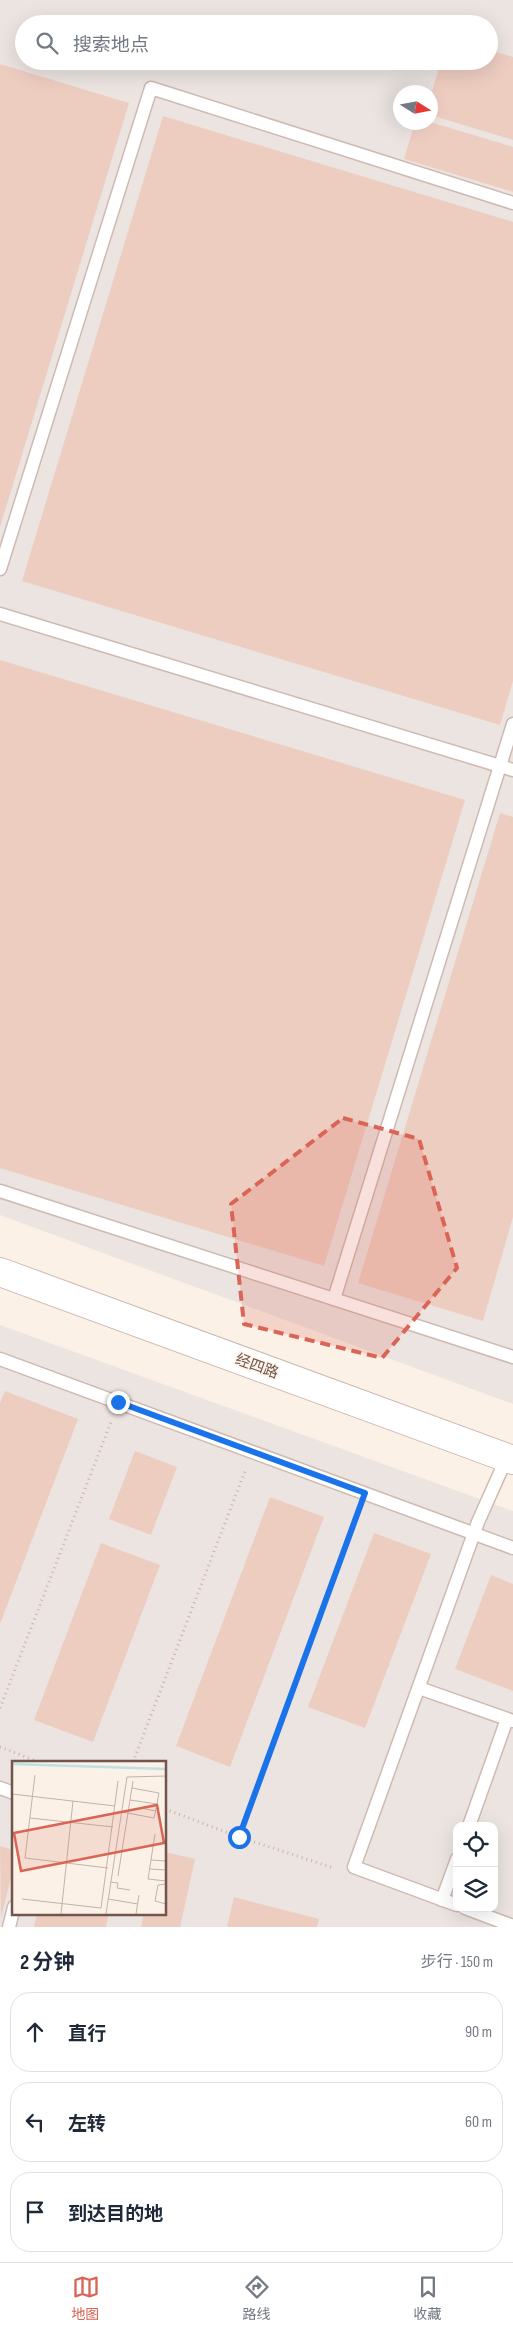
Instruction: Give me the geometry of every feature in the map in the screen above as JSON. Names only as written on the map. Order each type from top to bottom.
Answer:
[{"type":"street","name":"经四路","points":[[0,1272],[510,1458]]},
{"type":"lane","points":[[0,569],[151,88],[513,203]]},
{"type":"lane","points":[[0,614],[513,770]]},
{"type":"lane","points":[[334,1299],[513,724]]},
{"type":"lane","points":[[0,1191],[513,1357]]},
{"type":"lane","points":[[0,1359],[513,1548]]},
{"type":"lane","points":[[453,1904],[354,1867],[474,1533],[510,1458]]},
{"type":"lane","points":[[419,1688],[510,1720],[471,1822]]},
{"type":"lane","points":[[0,1788],[12,1792]]},
{"type":"lane","points":[[442,1900],[454,1867]]},
{"type":"lane","points":[[476,1912],[513,1926]]},
{"type":"lane","points":[[10,1927],[13,1914]]},
{"type":"path","points":[[0,1708],[118,1402]]},
{"type":"path","points":[[133,1761],[252,1452]]},
{"type":"path","points":[[239,1837],[365,1493]]},
{"type":"path","points":[[0,1747],[37,1761]]},
{"type":"path","points":[[166,1809],[332,1869],[354,1867]]},
{"type":"highlighted area","points":[[343,1118],[419,1139],[457,1268],[382,1358],[244,1324],[231,1204]]},
{"type":"shaded area","points":[[0,0],[513,0],[513,1404],[0,1215]]},
{"type":"shaded area","points":[[0,1325],[513,1511],[513,1927],[0,1927]]},
{"type":"building","points":[[498,53],[513,57],[513,140],[438,117],[438,85],[434,85],[438,70],[498,70]]},
{"type":"building","points":[[0,64],[129,103],[0,527]]},
{"type":"building","points":[[163,116],[513,222],[513,681],[500,725],[22,581]]},
{"type":"building","points":[[438,124],[513,147],[513,192],[404,159],[413,130],[438,130]]},
{"type":"building","points":[[0,660],[465,800],[324,1266],[0,1168]]},
{"type":"building","points":[[500,813],[513,817],[513,1217],[483,1321],[358,1283]]},
{"type":"building","points":[[5,1391],[78,1419],[0,1624],[0,1403]]},
{"type":"building","points":[[135,1451],[177,1467],[151,1535],[109,1519]]},
{"type":"building","points":[[270,1497],[324,1517],[230,1767],[176,1746]]},
{"type":"building","points":[[374,1533],[431,1554],[365,1728],[308,1707]]},
{"type":"building","points":[[101,1543],[160,1565],[93,1742],[34,1720]]},
{"type":"building","points":[[491,1575],[513,1584],[513,1691],[455,1669]]},
{"type":"building","points":[[0,1846],[12,1849],[12,1874],[1,1917]]},
{"type":"building","points":[[166,1852],[195,1859],[180,1927],[141,1927],[144,1914],[166,1914]]},
{"type":"building","points":[[234,1897],[319,1919],[317,1927],[227,1927]]},
{"type":"building","points":[[37,1914],[109,1914],[106,1927],[34,1927]]},
{"type":"route","points":[[118,1402],[365,1493],[239,1837]]}]
